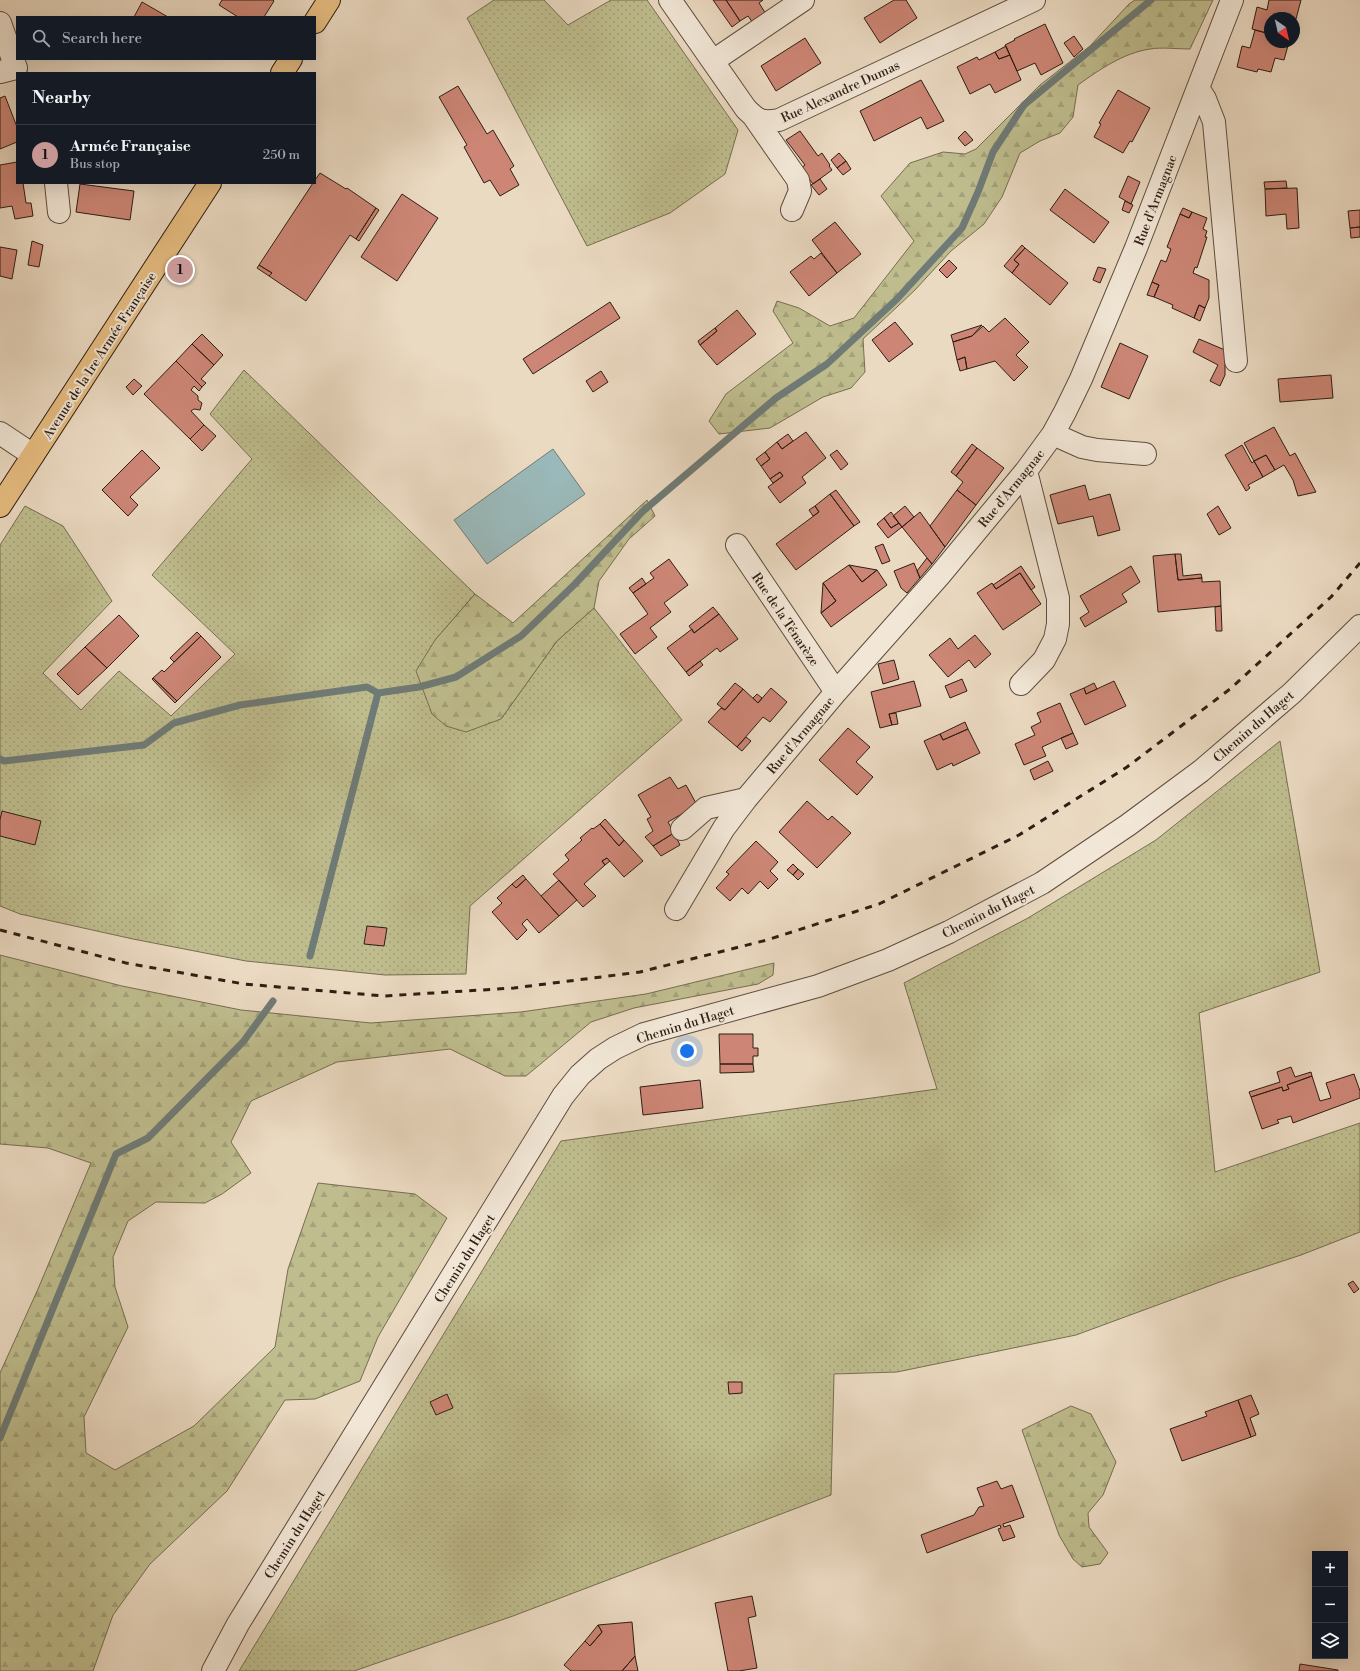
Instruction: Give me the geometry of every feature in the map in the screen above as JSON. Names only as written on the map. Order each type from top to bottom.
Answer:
[{"type":"main road","points":[[316,20],[329,0]]},
{"type":"main road","points":[[283,72],[290,60]]},
{"type":"main road","name":"Avenue de la 1re Armée Française","points":[[0,506],[209,184]]},
{"type":"street","points":[[670,0],[746,109],[754,117],[798,180],[800,191],[792,210]]},
{"type":"street","points":[[713,61],[803,0]]},
{"type":"street","name":"Rue Alexandre Dumas","points":[[754,117],[762,121],[779,120],[1034,0]]},
{"type":"street","name":"Rue d'Armagnac","points":[[676,909],[724,828],[746,799],[836,692],[939,576],[1026,471],[1053,434],[1066,412],[1081,379],[1136,248],[1232,0]]},
{"type":"street","points":[[0,23],[11,71]]},
{"type":"street","points":[[1198,88],[1205,99],[1214,122],[1236,361]]},
{"type":"street","points":[[56,184],[59,212]]},
{"type":"street","points":[[0,433],[33,455]]},
{"type":"street","points":[[1053,434],[1082,446],[1097,450],[1145,454]]},
{"type":"street","points":[[1022,684],[1044,660],[1054,639],[1058,624],[1058,598],[1026,471]]},
{"type":"street","name":"Rue de la Ténarèze","points":[[737,545],[836,692]]},
{"type":"street","name":"Chemin du Haget","points":[[213,1671],[238,1624],[563,1096],[580,1075],[598,1059],[615,1048],[644,1034],[818,986],[874,965],[949,932],[1042,883],[1128,825],[1201,771],[1292,693],[1360,626]]},
{"type":"street","points":[[682,829],[706,808],[746,799]]},
{"type":"green space","points":[[494,0],[544,0],[568,25],[611,0],[647,0],[738,130],[725,174],[670,213],[587,246],[467,18]]},
{"type":"green space","points":[[1135,0],[1213,0],[1190,49],[1159,48],[1130,54],[1112,63],[1078,85],[1073,117],[1060,133],[1040,141],[1020,153],[1002,197],[984,224],[951,251],[915,290],[863,339],[865,372],[851,388],[823,397],[770,428],[719,434],[709,421],[726,394],[793,343],[773,311],[777,301],[799,308],[830,326],[854,318],[914,241],[881,196],[910,163],[943,152],[965,154],[976,149],[1040,85],[1090,46],[1129,4]]},
{"type":"green space","points":[[244,370],[475,594],[435,640],[501,719],[557,641],[594,608],[682,720],[470,906],[466,974],[385,975],[246,961],[133,939],[20,914],[0,906],[0,545],[25,506],[63,526],[112,601],[43,673],[81,710],[119,671],[171,716],[235,654],[152,575],[252,459],[210,414]]},
{"type":"green space","points":[[647,500],[655,516],[629,539],[599,581],[594,608],[557,641],[501,719],[466,732],[446,726],[432,714],[416,671],[435,640],[475,594],[513,623]]},
{"type":"green space","points":[[1280,741],[1320,972],[1199,1013],[1215,1172],[1360,1123],[1360,1232],[1301,1255],[1228,1279],[1076,1335],[897,1372],[834,1374],[831,1495],[513,1616],[354,1671],[239,1671],[561,1141],[937,1089],[904,983],[1028,918],[1156,840]]},
{"type":"green space","points":[[0,955],[122,986],[241,1010],[371,1023],[521,1012],[646,994],[774,963],[773,975],[758,984],[634,1008],[591,1022],[526,1076],[505,1076],[450,1049],[337,1062],[251,1101],[231,1142],[251,1173],[222,1194],[205,1203],[156,1202],[128,1221],[113,1257],[115,1287],[128,1327],[84,1417],[86,1453],[115,1470],[194,1426],[275,1347],[288,1269],[318,1183],[415,1194],[447,1218],[378,1337],[360,1381],[315,1399],[285,1400],[227,1491],[150,1564],[113,1615],[93,1671],[0,1671],[0,1373],[38,1289],[91,1163],[48,1148],[0,1144]]},
{"type":"green space","points":[[1071,1406],[1091,1414],[1116,1462],[1103,1495],[1088,1513],[1089,1527],[1108,1553],[1100,1564],[1082,1567],[1073,1559],[1059,1535],[1022,1430]]},
{"type":"water","points":[[553,449],[585,494],[487,564],[454,520]]},
{"type":"building","points":[[222,0],[274,1],[265,16],[236,16],[219,5]]},
{"type":"building","points":[[713,0],[726,0],[740,21],[732,27]]},
{"type":"building","points":[[726,0],[763,0],[759,3],[766,14],[753,23],[748,16],[740,21]]},
{"type":"building","points":[[894,0],[906,0],[917,18],[880,43],[864,18]]},
{"type":"building","points":[[1269,0],[1301,0],[1298,12],[1264,12],[1264,32],[1252,29],[1257,7],[1267,10]]},
{"type":"building","points":[[142,2],[166,16],[135,16]]},
{"type":"building","points":[[1045,24],[1063,63],[1041,75],[1035,63],[1017,71],[1005,45]]},
{"type":"building","points":[[1255,30],[1264,32],[1264,48],[1287,48],[1284,60],[1275,58],[1271,72],[1258,69],[1257,72],[1237,67],[1242,46],[1250,48]]},
{"type":"building","points":[[1074,36],[1083,49],[1074,57],[1064,43]]},
{"type":"building","points":[[805,38],[821,63],[776,91],[761,66]]},
{"type":"building","points":[[1006,46],[1010,55],[999,59],[995,52]]},
{"type":"building","points":[[995,52],[999,59],[1010,55],[1021,80],[995,93],[990,84],[970,94],[957,67],[977,57],[979,60]]},
{"type":"building","points":[[921,80],[944,121],[927,129],[921,117],[874,141],[860,111]]},
{"type":"building","points":[[458,86],[487,134],[493,130],[514,166],[510,169],[519,185],[500,196],[490,180],[484,183],[464,147],[467,145],[439,97]]},
{"type":"building","points":[[1118,90],[1150,108],[1132,142],[1130,141],[1123,153],[1094,137],[1101,124],[1099,123]]},
{"type":"building","points":[[5,96],[16,124],[16,142],[0,149],[0,98]]},
{"type":"building","points":[[800,131],[818,156],[822,153],[832,170],[813,184],[801,168],[805,165],[786,140]]},
{"type":"building","points":[[965,131],[973,140],[965,146],[958,138]]},
{"type":"building","points":[[839,153],[846,161],[837,168],[831,160]]},
{"type":"building","points":[[846,161],[851,169],[843,175],[837,168]]},
{"type":"building","points":[[16,162],[16,184],[23,184],[26,203],[31,203],[33,216],[15,219],[12,206],[0,208],[0,165]]},
{"type":"building","points":[[320,173],[346,189],[347,188],[376,208],[356,239],[350,235],[306,301],[269,276],[272,273],[259,265],[312,184],[316,184],[316,179]]},
{"type":"building","points":[[1128,176],[1140,182],[1131,204],[1119,197]]},
{"type":"building","points":[[820,179],[827,189],[819,195],[811,185]]},
{"type":"building","points":[[1286,181],[1287,188],[1265,189],[1264,182]]},
{"type":"building","points":[[80,184],[134,191],[130,220],[76,212]]},
{"type":"building","points":[[1297,188],[1299,228],[1287,229],[1286,214],[1266,216],[1265,189]]},
{"type":"building","points":[[1065,189],[1109,222],[1094,243],[1050,210]]},
{"type":"building","points":[[402,194],[438,218],[397,281],[361,257]]},
{"type":"building","points":[[1125,201],[1133,205],[1129,213],[1122,210]]},
{"type":"building","points":[[376,208],[379,210],[359,241],[356,239]]},
{"type":"building","points":[[1183,208],[1192,212],[1189,218],[1180,214]]},
{"type":"building","points":[[1360,210],[1360,227],[1350,228],[1348,211]]},
{"type":"building","points":[[1192,212],[1207,218],[1203,229],[1207,231],[1205,237],[1207,237],[1197,268],[1195,267],[1193,273],[1209,280],[1209,298],[1205,308],[1199,305],[1194,318],[1172,308],[1173,305],[1154,297],[1159,285],[1152,282],[1161,260],[1166,262],[1171,249],[1167,247],[1180,214],[1189,218]]},
{"type":"building","points":[[835,222],[861,254],[837,273],[812,240]]},
{"type":"building","points":[[1360,227],[1360,237],[1351,238],[1350,228]]},
{"type":"building","points":[[32,241],[43,245],[39,267],[28,265]]},
{"type":"building","points":[[1022,245],[1025,248],[1014,260],[1019,264],[1012,273],[1004,266]]},
{"type":"building","points":[[0,247],[17,250],[12,279],[0,276]]},
{"type":"building","points":[[1025,248],[1068,283],[1050,305],[1012,273],[1019,264],[1014,260]]},
{"type":"building","points":[[821,253],[837,273],[809,296],[790,272],[811,256],[814,259]]},
{"type":"building","points":[[949,260],[957,268],[947,278],[939,270]]},
{"type":"building","points":[[182,263],[186,266],[179,277],[174,274]]},
{"type":"building","points":[[259,265],[272,273],[269,276],[257,268]]},
{"type":"building","points":[[1098,267],[1106,269],[1100,283],[1093,280]]},
{"type":"building","points":[[1152,282],[1159,285],[1154,297],[1147,295]]},
{"type":"building","points":[[610,302],[620,318],[533,374],[523,359]]},
{"type":"building","points":[[1199,305],[1205,308],[1200,321],[1194,318]]},
{"type":"building","points":[[737,310],[756,334],[717,365],[700,345],[717,331],[715,328]]},
{"type":"building","points":[[1005,318],[1029,342],[1016,355],[1028,367],[1014,381],[995,361],[967,369],[965,357],[957,360],[953,342],[972,336],[983,326],[989,332]]},
{"type":"building","points":[[895,322],[913,344],[889,362],[872,340]]},
{"type":"building","points":[[982,325],[972,336],[953,342],[951,335]]},
{"type":"building","points":[[715,328],[717,331],[700,345],[698,341]]},
{"type":"building","points":[[202,334],[223,355],[214,365],[192,344]]},
{"type":"building","points":[[1199,339],[1225,350],[1225,375],[1220,386],[1210,381],[1218,365],[1193,352]]},
{"type":"building","points":[[1120,343],[1148,356],[1129,399],[1101,387]]},
{"type":"building","points":[[192,344],[214,365],[201,379],[206,383],[202,387],[176,361]]},
{"type":"building","points":[[965,357],[967,369],[960,371],[957,360]]},
{"type":"building","points":[[176,361],[202,387],[199,391],[194,386],[191,390],[198,396],[198,400],[202,403],[200,410],[194,409],[191,411],[204,425],[190,439],[144,394]]},
{"type":"building","points":[[601,371],[608,382],[593,392],[586,381]]},
{"type":"building","points":[[1331,375],[1333,398],[1280,402],[1278,379]]},
{"type":"building","points":[[134,379],[142,386],[133,395],[126,387]]},
{"type":"building","points":[[204,425],[216,436],[202,451],[190,439]]},
{"type":"building","points":[[1274,427],[1290,456],[1295,453],[1316,492],[1298,496],[1293,480],[1284,465],[1275,470],[1266,455],[1254,461],[1244,443]]},
{"type":"building","points":[[806,432],[826,458],[802,477],[806,483],[780,503],[768,487],[783,476],[780,472],[770,479],[761,466],[770,459],[765,452],[777,442],[782,449]]},
{"type":"building","points":[[788,434],[793,441],[782,449],[777,442]]},
{"type":"building","points":[[972,444],[977,448],[956,476],[951,472]]},
{"type":"building","points":[[1242,445],[1252,463],[1254,461],[1263,477],[1248,485],[1250,488],[1246,491],[1225,455]]},
{"type":"building","points":[[977,448],[1004,468],[976,505],[957,490],[963,482],[956,476]]},
{"type":"building","points":[[142,450],[160,468],[130,497],[138,505],[128,516],[102,490]]},
{"type":"building","points":[[837,450],[848,464],[841,470],[830,455]]},
{"type":"building","points":[[765,452],[770,459],[761,466],[756,459]]},
{"type":"building","points":[[1266,455],[1275,470],[1263,477],[1254,461]]},
{"type":"building","points":[[780,472],[783,476],[773,483],[770,479]]},
{"type":"building","points":[[1085,485],[1089,500],[1110,494],[1120,530],[1098,536],[1093,516],[1058,524],[1050,495]]},
{"type":"building","points":[[836,490],[860,522],[854,526],[830,494]]},
{"type":"building","points":[[957,490],[976,505],[945,547],[930,526]]},
{"type":"building","points":[[830,494],[854,526],[796,570],[776,544],[819,512],[815,506]]},
{"type":"building","points":[[815,506],[819,512],[813,516],[809,510]]},
{"type":"building","points":[[905,506],[914,517],[902,527],[893,516]]},
{"type":"building","points":[[1218,506],[1231,528],[1219,535],[1207,514]]},
{"type":"building","points":[[891,512],[899,523],[891,528],[884,518]]},
{"type":"building","points":[[920,512],[945,547],[932,564],[902,527]]},
{"type":"building","points":[[884,518],[891,528],[899,523],[902,527],[888,538],[877,524]]},
{"type":"building","points":[[883,544],[890,561],[882,564],[875,547]]},
{"type":"building","points":[[1175,554],[1181,554],[1183,576],[1201,574],[1202,578],[1178,580]]},
{"type":"building","points":[[1175,554],[1178,580],[1202,578],[1202,582],[1220,581],[1221,606],[1158,612],[1153,556]]},
{"type":"building","points":[[927,558],[932,564],[920,578],[917,571]]},
{"type":"building","points":[[669,559],[688,585],[664,603],[671,612],[650,628],[657,637],[635,654],[620,634],[648,614],[633,593],[654,578],[650,573]]},
{"type":"building","points":[[914,563],[920,578],[907,593],[901,588],[894,571]]},
{"type":"building","points":[[849,565],[877,570],[862,582]]},
{"type":"building","points":[[849,565],[862,582],[877,570],[887,585],[831,627],[821,613],[836,601],[823,583]]},
{"type":"building","points":[[1021,566],[1035,587],[1031,590],[1020,573],[996,589],[993,585]]},
{"type":"building","points":[[1131,566],[1140,582],[1122,594],[1127,602],[1085,627],[1080,618],[1089,612],[1080,596]]},
{"type":"building","points":[[1020,573],[1041,604],[1003,630],[977,593],[992,583],[996,589]]},
{"type":"building","points":[[642,578],[646,584],[633,593],[629,588]]},
{"type":"building","points":[[823,583],[836,601],[821,613]]},
{"type":"building","points":[[1221,606],[1222,631],[1216,631],[1215,607]]},
{"type":"building","points":[[713,607],[719,614],[694,633],[689,626]]},
{"type":"building","points":[[719,614],[738,639],[720,652],[717,648],[686,672],[667,648],[692,629],[694,633]]},
{"type":"building","points":[[119,615],[139,636],[107,668],[85,647]]},
{"type":"building","points":[[197,632],[201,636],[174,662],[170,658]]},
{"type":"building","points":[[975,635],[991,654],[975,668],[969,660],[948,677],[929,655],[950,638],[958,649]]},
{"type":"building","points":[[201,636],[221,657],[177,701],[153,678],[162,670],[164,672]]},
{"type":"building","points":[[85,647],[107,668],[78,695],[57,674]]},
{"type":"building","points":[[894,660],[899,679],[883,684],[878,664]]},
{"type":"building","points":[[700,661],[703,665],[689,676],[686,672]]},
{"type":"building","points":[[153,678],[177,701],[175,703],[152,679]]},
{"type":"building","points":[[962,679],[967,691],[950,698],[945,686]]},
{"type":"building","points":[[914,681],[921,706],[889,714],[892,725],[880,728],[871,692]]},
{"type":"building","points":[[1114,681],[1126,706],[1085,725],[1070,694],[1084,688],[1086,694]]},
{"type":"building","points":[[735,683],[743,689],[725,710],[717,704]]},
{"type":"building","points":[[1094,683],[1097,689],[1086,694],[1084,688]]},
{"type":"building","points":[[771,688],[787,702],[770,722],[763,717],[737,747],[708,722],[721,708],[725,710],[743,689],[758,703]]},
{"type":"building","points":[[757,694],[762,698],[758,703],[753,698]]},
{"type":"building","points":[[1060,703],[1073,733],[1042,747],[1046,756],[1024,765],[1015,744],[1035,735],[1031,727],[1041,722],[1037,713]]},
{"type":"building","points":[[896,713],[898,724],[892,725],[889,714]]},
{"type":"building","points":[[965,722],[968,729],[943,740],[940,734]]},
{"type":"building","points":[[848,728],[870,747],[856,762],[873,777],[857,795],[819,760]]},
{"type":"building","points":[[968,729],[980,753],[953,766],[952,763],[937,770],[924,741],[940,734],[943,740]]},
{"type":"building","points":[[1073,733],[1078,744],[1066,749],[1061,738]]},
{"type":"building","points":[[746,737],[751,741],[742,751],[737,747]]},
{"type":"building","points":[[1048,761],[1053,771],[1034,780],[1030,770]]},
{"type":"building","points":[[670,777],[678,789],[686,785],[697,805],[668,822],[674,833],[653,846],[645,837],[653,831],[647,819],[651,817],[638,795]]},
{"type":"building","points":[[807,801],[828,820],[832,816],[851,833],[817,868],[779,832]]},
{"type":"building","points":[[2,811],[41,821],[35,845],[0,836],[0,820]]},
{"type":"building","points":[[605,819],[624,840],[619,846],[600,824]]},
{"type":"building","points":[[600,824],[619,846],[624,840],[643,861],[624,877],[607,858],[602,861],[605,865],[584,884],[596,896],[583,907],[553,874],[569,860],[565,855],[582,840],[580,838],[592,828],[593,829]]},
{"type":"building","points":[[674,833],[680,845],[661,856],[653,846]]},
{"type":"building","points":[[756,841],[778,862],[770,871],[778,879],[768,889],[760,881],[748,894],[742,888],[730,901],[716,888],[729,874],[726,872]]},
{"type":"building","points":[[607,858],[610,861],[605,865],[602,861]]},
{"type":"building","points":[[793,864],[798,869],[793,875],[787,870]]},
{"type":"building","points":[[798,869],[804,874],[798,880],[793,875]]},
{"type":"building","points":[[523,875],[526,879],[516,888],[512,884]]},
{"type":"building","points":[[526,879],[559,916],[539,933],[527,919],[522,924],[527,930],[517,940],[492,912],[502,903],[497,898],[512,884],[516,888]]},
{"type":"building","points":[[559,880],[577,900],[559,916],[541,896]]},
{"type":"building","points":[[367,926],[387,928],[384,946],[364,944]]},
{"type":"building","points":[[719,1034],[753,1034],[753,1048],[758,1048],[758,1056],[753,1056],[753,1064],[720,1064]]},
{"type":"building","points":[[720,1064],[753,1064],[754,1072],[720,1073]]},
{"type":"building","points":[[1291,1067],[1295,1077],[1311,1072],[1312,1076],[1287,1085],[1289,1089],[1283,1091],[1282,1087],[1251,1097],[1249,1092],[1280,1082],[1277,1072]]},
{"type":"building","points":[[1354,1074],[1360,1091],[1360,1098],[1293,1123],[1291,1116],[1277,1120],[1279,1123],[1262,1129],[1251,1097],[1282,1087],[1283,1091],[1289,1089],[1287,1085],[1312,1076],[1320,1101],[1331,1098],[1326,1083]]},
{"type":"building","points":[[700,1080],[703,1108],[643,1115],[640,1087]]},
{"type":"building","points":[[1353,1281],[1359,1289],[1354,1293],[1348,1284]]},
{"type":"building","points":[[728,1382],[742,1382],[742,1393],[729,1394]]},
{"type":"building","points":[[447,1394],[453,1408],[436,1415],[430,1402]]},
{"type":"building","points":[[1251,1395],[1259,1414],[1250,1418],[1256,1435],[1251,1437],[1238,1400]]},
{"type":"building","points":[[1238,1400],[1251,1437],[1182,1461],[1170,1429],[1207,1416],[1205,1412]]},
{"type":"building","points":[[997,1481],[1001,1489],[1012,1485],[1024,1517],[1003,1524],[1004,1527],[1010,1525],[1015,1537],[1003,1541],[998,1529],[1001,1528],[1000,1525],[927,1553],[921,1535],[974,1515],[979,1507],[984,1506],[977,1488]]},
{"type":"building","points":[[752,1596],[756,1616],[748,1618],[757,1668],[728,1671],[715,1603]]},
{"type":"building","points":[[632,1622],[635,1656],[622,1671],[571,1671],[564,1665],[585,1641],[590,1646],[602,1632],[598,1625]]},
{"type":"building","points":[[598,1625],[602,1632],[590,1646],[585,1641]]},
{"type":"building","points":[[635,1656],[638,1671],[622,1671]]},
{"type":"building","points":[[1300,1664],[1338,1670],[1338,1671],[1299,1671]]},
{"type":"waterway","points":[[0,759],[4,761],[144,745],[174,723],[240,705],[367,687],[378,693],[419,687],[456,677],[521,636],[575,584],[642,512],[776,398],[827,364],[897,299],[962,228],[978,192],[993,152],[1024,105],[1151,0]]},
{"type":"waterway","points":[[310,956],[378,693]]},
{"type":"waterway","points":[[0,1438],[116,1154],[148,1138],[243,1042],[273,1001]]},
{"type":"railway","points":[[0,930],[126,963],[244,984],[384,996],[514,988],[640,972],[767,940],[879,904],[1019,835],[1127,767],[1230,689],[1331,597],[1360,563]]},
{"type":"place","name":"Armée Française","points":[[180,270]]}]
